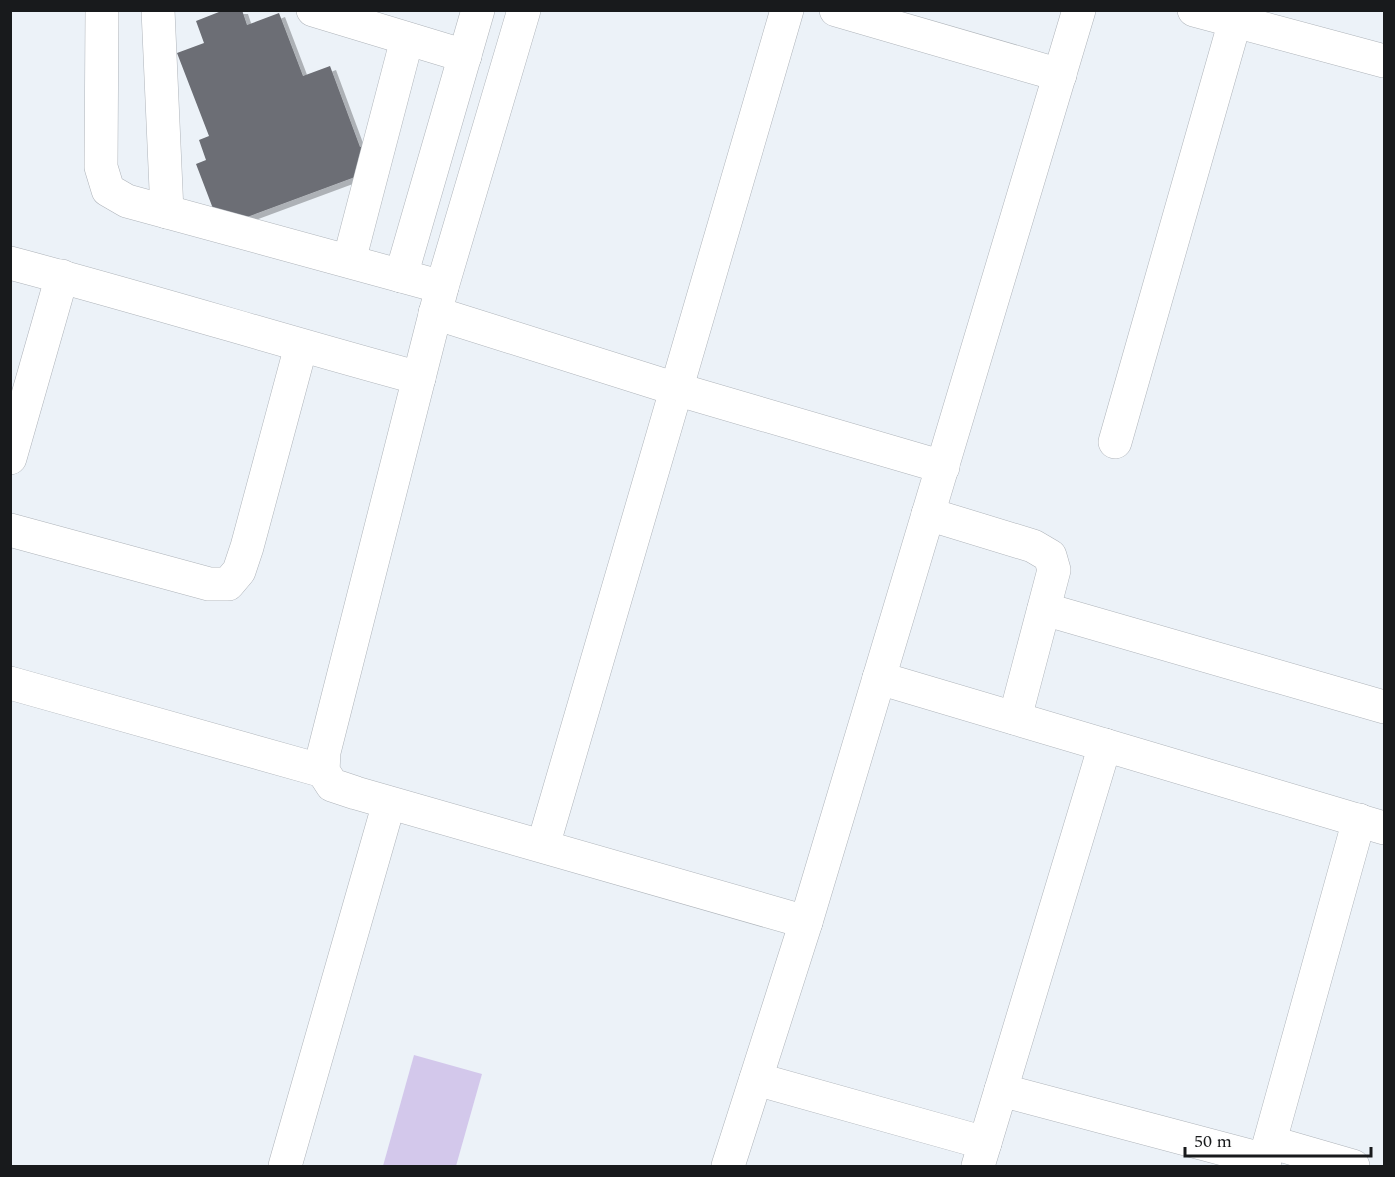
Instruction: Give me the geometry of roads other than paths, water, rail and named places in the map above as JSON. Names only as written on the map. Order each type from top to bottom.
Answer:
[{"type":"street","points":[[102,10],[101,167],[108,190],[127,201],[401,276],[438,300],[676,389],[943,467]]},
{"type":"street","points":[[158,10],[167,212]]},
{"type":"street","points":[[313,10],[465,56]]},
{"type":"street","points":[[401,276],[478,10]]},
{"type":"street","points":[[322,771],[324,752],[438,300],[524,10]]},
{"type":"street","points":[[543,846],[787,10]]},
{"type":"street","points":[[836,10],[1060,75]]},
{"type":"street","points":[[728,1167],[806,922],[1079,10]]},
{"type":"street","points":[[1194,10],[1234,21],[1298,24],[1384,61]]},
{"type":"street","points":[[1115,442],[1234,21]]},
{"type":"street","points":[[349,261],[407,39]]},
{"type":"street","points":[[448,113],[489,126]]},
{"type":"street","points":[[10,263],[418,378]]},
{"type":"street","points":[[10,458],[62,276]]},
{"type":"street","points":[[10,530],[209,584],[228,584],[239,571],[247,548],[302,346]]},
{"type":"street","points":[[928,514],[1033,546],[1050,556],[1054,570],[1015,718]]},
{"type":"street","points":[[1044,609],[1384,707]]},
{"type":"street","points":[[879,678],[1372,824],[1266,1156]]},
{"type":"street","points":[[10,683],[322,771],[332,784],[389,803],[806,922]]},
{"type":"street","points":[[756,1079],[982,1155],[1105,745]]},
{"type":"street","points":[[285,1167],[389,803]]},
{"type":"street","points":[[1001,1090],[1266,1156],[1353,1167]]}]
